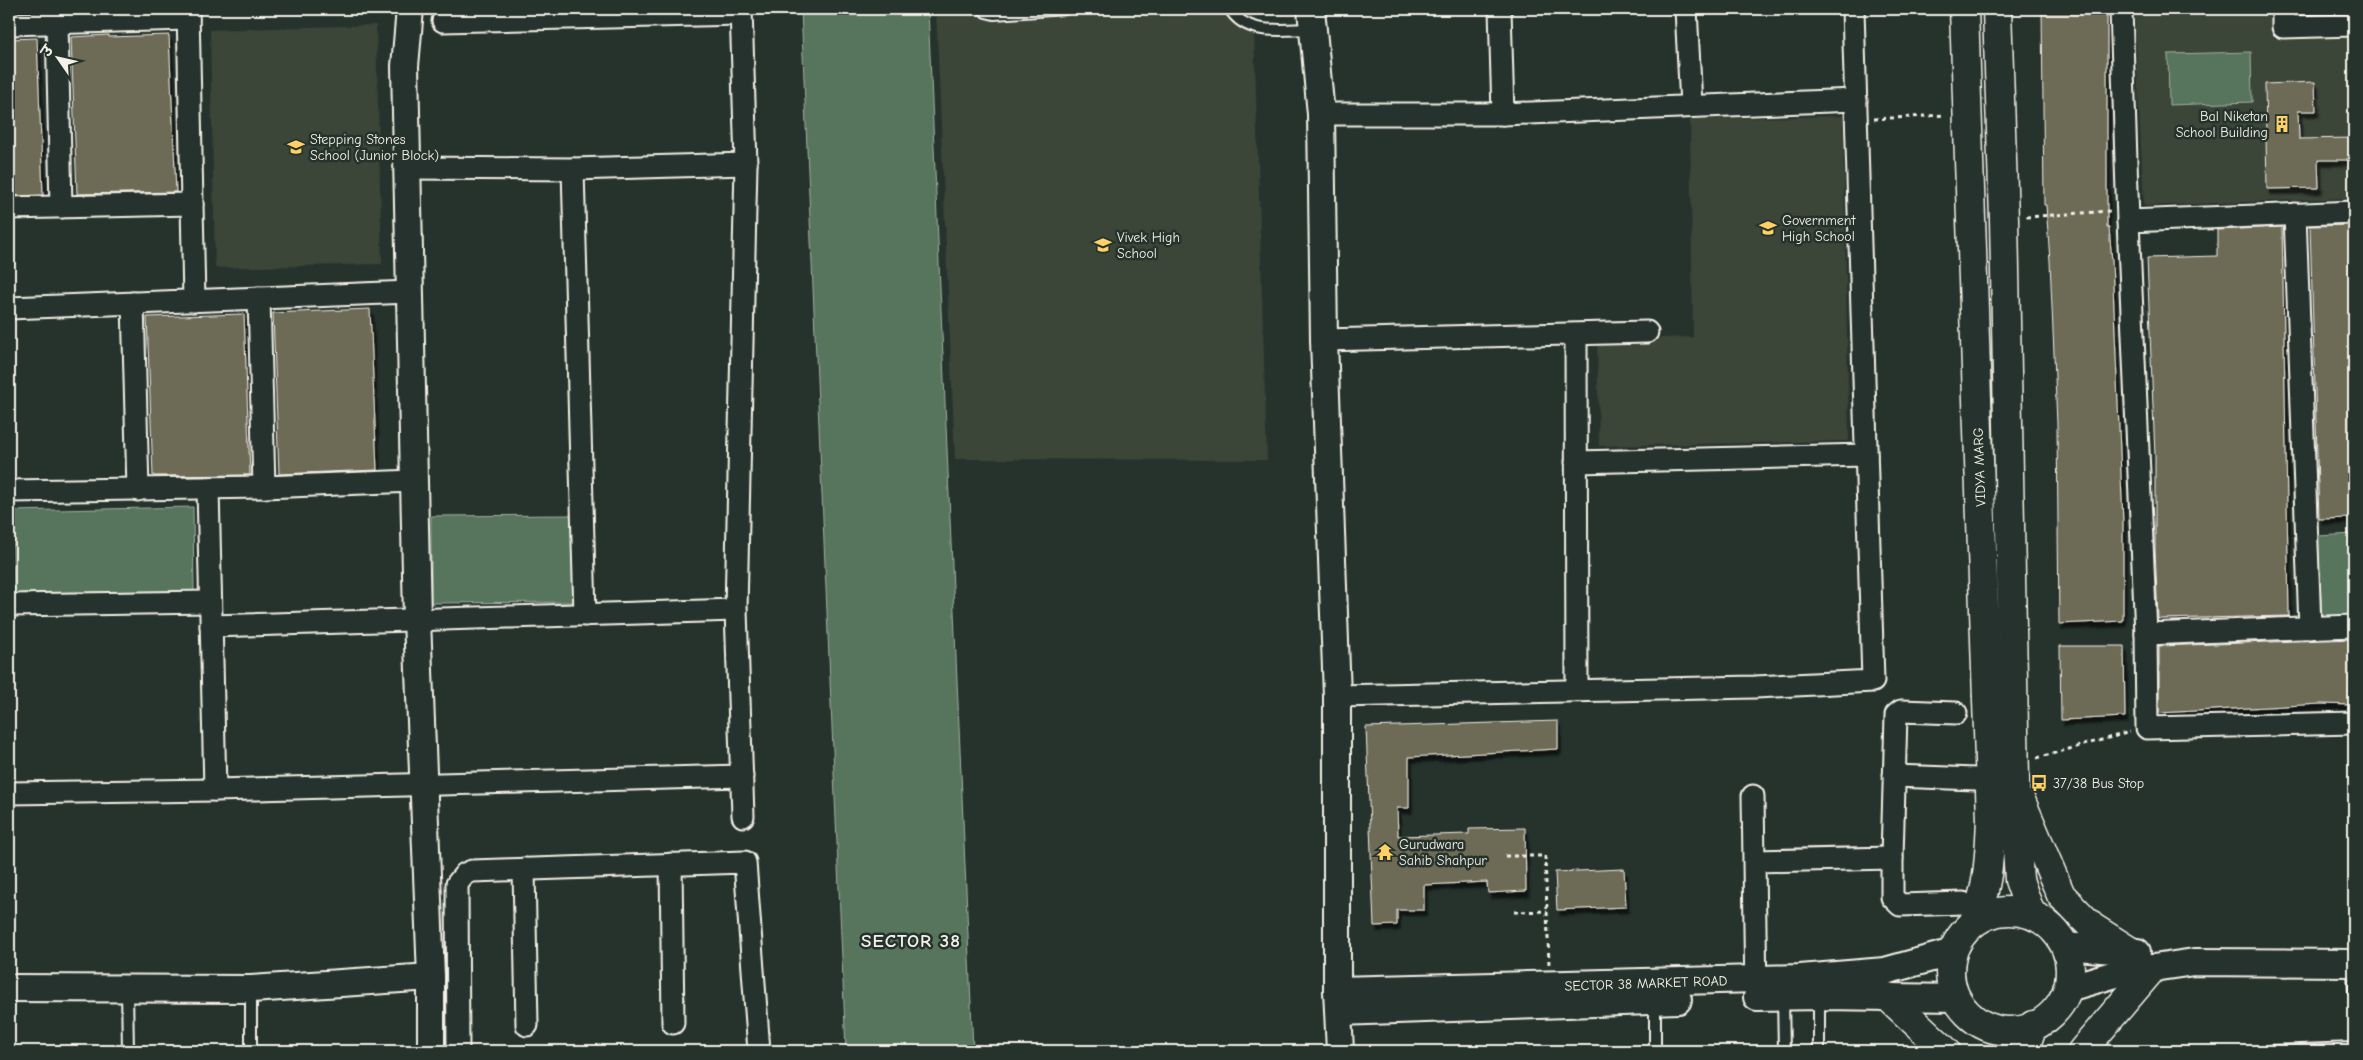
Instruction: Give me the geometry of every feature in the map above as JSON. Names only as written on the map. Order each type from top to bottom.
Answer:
[{"type":"main road","name":"VIDYA MARG","points":[[1964,9],[1990,820],[1988,878],[1968,913],[1964,932],[1953,952],[1950,976],[1956,998],[1970,1017],[1983,1025],[1995,1030],[2014,1031],[2040,1023],[2055,1010],[2068,988],[2070,966],[2065,946],[2058,933],[2031,914],[2005,911],[1985,916],[1968,913]]},
{"type":"main road","name":"VIDYA MARG","points":[[1997,9],[2004,219],[2015,783],[2019,880],[2031,914]]},
{"type":"main road","points":[[2015,783],[2025,814],[2061,895],[2092,927],[2130,951]]},
{"type":"main road","points":[[2082,1051],[2152,969]]},
{"type":"main road","points":[[1888,997],[1946,1051]]},
{"type":"main road","name":"VIDYA MARG","points":[[1983,1025],[1993,1051]]},
{"type":"main road","points":[[2024,1051],[2033,1025]]},
{"type":"street","points":[[410,9],[405,66],[407,168],[417,619],[431,1051]]},
{"type":"street","points":[[1500,9],[1502,114]]},
{"type":"street","points":[[1686,9],[1691,105]]},
{"type":"street","points":[[1337,696],[1755,687],[1873,681],[1853,9]]},
{"type":"street","points":[[2122,9],[2128,215],[2146,634],[2147,728],[2354,723]]},
{"type":"street","points":[[2283,9],[2284,27],[2354,25]]},
{"type":"street","points":[[443,22],[741,11],[746,164],[736,610],[743,816]]},
{"type":"street","points":[[9,24],[188,14],[194,301]]},
{"type":"street","points":[[1312,19],[1321,114],[1324,340],[1337,696],[1338,1001],[1340,1051]]},
{"type":"street","points":[[57,22],[62,207]]},
{"type":"street","points":[[1321,114],[1502,114],[1691,105],[1856,110]]},
{"type":"street","points":[[407,168],[573,169],[746,164]]},
{"type":"street","points":[[573,169],[585,615]]},
{"type":"street","points":[[9,208],[192,204]]},
{"type":"street","points":[[2128,215],[2354,212]]},
{"type":"street","points":[[2295,214],[2310,628]]},
{"type":"street","points":[[9,308],[410,292]]},
{"type":"street","points":[[259,298],[264,487]]},
{"type":"street","points":[[133,303],[138,490]]},
{"type":"street","points":[[1324,340],[1647,332]]},
{"type":"street","points":[[1576,335],[1577,690]]},
{"type":"street","points":[[1576,462],[1866,456]]},
{"type":"street","points":[[9,491],[264,487],[414,481]]},
{"type":"street","points":[[208,488],[215,790]]},
{"type":"street","points":[[9,605],[210,602]]},
{"type":"street","points":[[211,626],[736,610]]},
{"type":"street","points":[[2146,634],[2354,626]]},
{"type":"street","points":[[1956,713],[1900,711],[1896,715],[1892,897],[1900,905],[1968,913]]},
{"type":"street","points":[[9,793],[215,790],[422,783],[742,776]]},
{"type":"street","points":[[1894,776],[1976,779]]},
{"type":"street","points":[[1753,796],[1756,989]]},
{"type":"street","points":[[1755,861],[1892,858]]},
{"type":"street","points":[[458,1051],[457,884],[465,874],[472,871],[745,862],[759,1051]]},
{"type":"street","points":[[671,864],[673,1023]]},
{"type":"street","points":[[524,869],[527,1025]]},
{"type":"street","points":[[2065,946],[2130,951],[2194,962],[2354,963]]},
{"type":"street","name":"SECTOR 38 MARKET ROAD","points":[[1338,1001],[1655,1001],[1885,971],[1953,952]]},
{"type":"street","points":[[2068,988],[2119,974],[2194,962]]},
{"type":"street","points":[[9,988],[251,989],[430,977]]},
{"type":"street","name":"SECTOR 38 MARKET ROAD","points":[[1338,1001],[1549,985],[1756,989],[1783,997],[1956,998]]},
{"type":"lane","points":[[982,9],[994,14],[1065,9]]},
{"type":"lane","points":[[1230,9],[1241,23],[1266,29],[1312,19]]},
{"type":"lane","points":[[2354,963],[2354,992]]},
{"type":"lane","points":[[126,988],[128,1051]]},
{"type":"lane","points":[[251,989],[251,1051]]},
{"type":"lane","points":[[1819,996],[1819,1051]]},
{"type":"lane","points":[[1783,997],[1784,1051]]},
{"type":"lane","points":[[1655,1001],[1655,1051]]},
{"type":"lane","points":[[2270,1051],[2354,1048]]},
{"type":"path","points":[[1856,110],[1967,114]]},
{"type":"path","points":[[2004,219],[2128,215]]},
{"type":"path","points":[[2036,758],[2147,728]]},
{"type":"path","points":[[1506,856],[1545,856],[1549,985]]},
{"type":"path","points":[[1514,912],[1547,911]]},
{"type":"shaded area","name":"Vivek High School","points":[[936,9],[1250,9],[1254,30],[1267,460],[955,459]]},
{"type":"shaded area","points":[[2134,9],[2273,9],[2274,38],[2354,36],[2354,198],[2144,206]]},
{"type":"shaded area","name":"Stepping Stones School (Junior Block)","points":[[376,25],[382,264],[215,268],[210,30]]},
{"type":"shaded area","name":"Government High School","points":[[1843,116],[1849,441],[1599,446],[1597,340],[1693,337],[1690,119]]},
{"type":"shaded area","points":[[2194,1045],[2194,1051],[2123,1051],[2123,1048]]},
{"type":"green space","points":[[801,9],[928,9],[973,1051],[846,1051]]},
{"type":"green space","points":[[2251,52],[2252,102],[2169,105],[2168,54]]},
{"type":"green space","points":[[193,507],[194,594],[14,597],[12,511]]},
{"type":"green space","points":[[574,515],[574,602],[431,603],[431,516]]},
{"type":"green space","points":[[2354,534],[2354,617],[2322,618],[2318,536]]},
{"type":"building","points":[[2042,9],[2107,9],[2107,228],[2109,228],[2112,261],[2123,523],[2123,621],[2059,624],[2057,424],[2050,261],[2046,205],[2044,205]]},
{"type":"building","points":[[109,35],[109,37],[169,35],[176,192],[77,194],[71,37]]},
{"type":"building","points":[[37,38],[43,195],[9,196],[9,39]]},
{"type":"building","name":"Bal Niketan School Building","points":[[2315,82],[2316,111],[2298,111],[2299,139],[2354,138],[2354,160],[2318,160],[2319,188],[2267,189],[2265,84]]},
{"type":"building","points":[[2354,225],[2354,518],[2319,519],[2310,226]]},
{"type":"building","points":[[2282,227],[2289,616],[2158,619],[2155,549],[2155,456],[2147,258],[2217,256],[2217,230]]},
{"type":"building","points":[[370,309],[377,470],[279,474],[273,313]]},
{"type":"building","points":[[244,314],[250,475],[153,476],[147,317]]},
{"type":"building","points":[[2354,639],[2354,705],[2321,704],[2159,713],[2159,646]]},
{"type":"building","points":[[2060,646],[2124,646],[2125,717],[2061,720]]},
{"type":"building","name":"Gurudwara Sahib Shahpur","points":[[1558,721],[1558,749],[1409,757],[1409,808],[1397,808],[1398,836],[1469,834],[1469,829],[1525,828],[1526,891],[1488,893],[1487,882],[1424,885],[1424,910],[1397,910],[1397,925],[1374,926],[1366,727]]},
{"type":"building","points":[[1624,869],[1626,907],[1557,910],[1555,872]]},
{"type":"place","name":"Bal Niketan School Building","points":[[2282,124]]},
{"type":"place","name":"Stepping Stones School (Junior Block)","points":[[296,147]]},
{"type":"place","name":"Government High School","points":[[1768,228]]},
{"type":"place","name":"Vivek High School","points":[[1103,245]]},
{"type":"place","name":"37/38 Bus Stop","points":[[2039,783]]},
{"type":"place","name":"Gurudwara Sahib Shahpur","points":[[1385,852]]},
{"type":"district","name":"SECTOR 38","points":[[911,940]]}]
